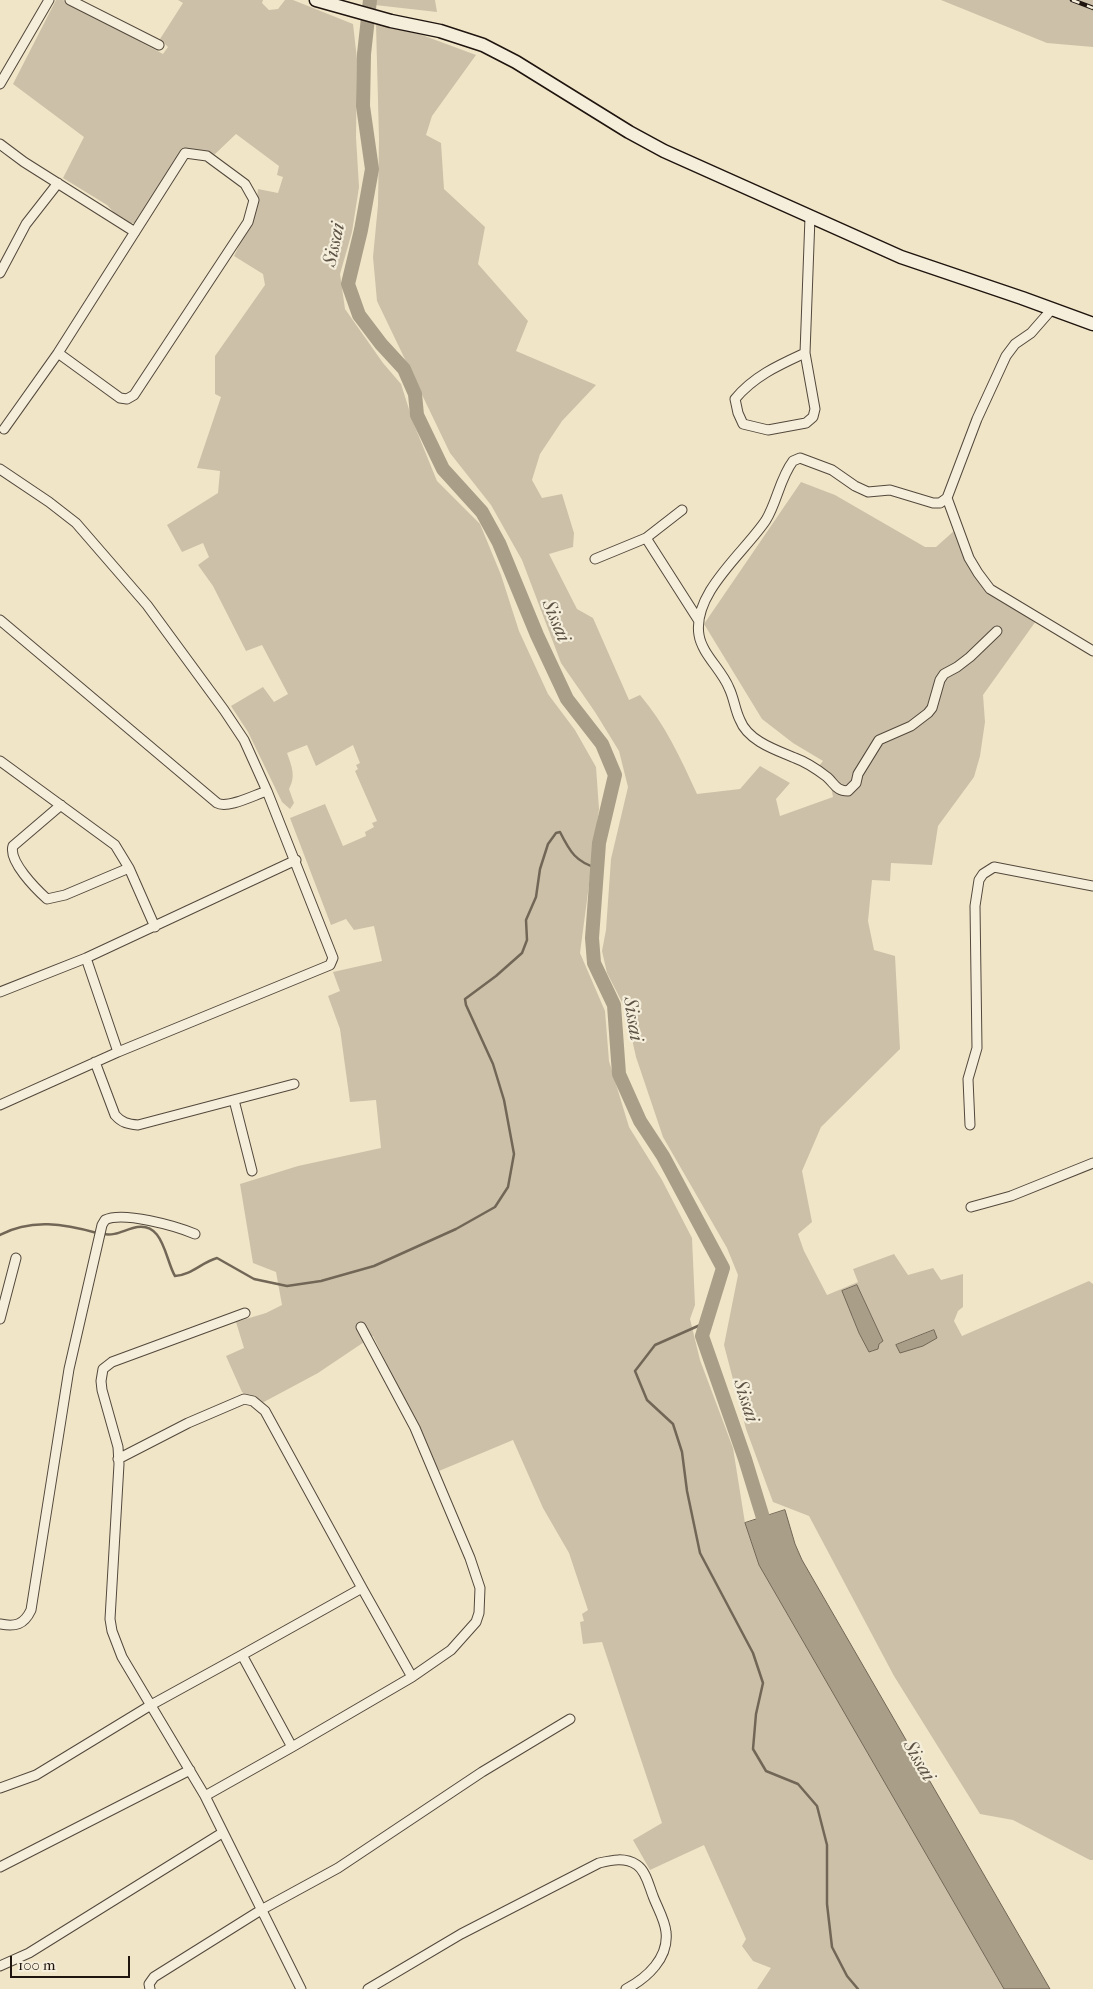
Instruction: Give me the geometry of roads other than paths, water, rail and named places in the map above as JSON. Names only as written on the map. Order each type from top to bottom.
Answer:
[{"type":"street","points":[[0,84],[49,0]]},
{"type":"street","points":[[70,0],[159,45]]},
{"type":"street","points":[[316,0],[391,21],[440,31],[483,45],[516,62],[647,142],[810,217],[901,257],[1093,324]]},
{"type":"street","points":[[0,144],[135,232]]},
{"type":"street","points":[[4,429],[58,353],[185,153],[207,156],[245,184],[254,200],[248,222],[134,395],[127,399],[120,398],[58,353]]},
{"type":"street","points":[[0,272],[26,224],[58,183]]},
{"type":"street","points":[[805,353],[766,372],[745,386],[736,399],[738,413],[743,424],[768,430],[806,423],[813,417],[815,409],[805,353],[810,217]]},
{"type":"street","points":[[997,630],[970,657],[944,674],[940,680],[932,708],[928,713],[902,731],[879,740],[858,774],[852,789],[842,791],[835,788],[828,778],[811,765],[760,741],[743,726],[728,685],[701,643],[699,621],[702,605],[715,584],[766,519],[776,501],[789,466],[800,458],[832,470],[855,486],[868,492],[890,490],[933,503],[940,503],[947,498],[977,419],[1006,356],[1015,344],[1032,333],[1052,309]]},
{"type":"street","points":[[0,470],[49,502],[76,523],[147,605],[187,658],[244,740],[296,860],[332,953],[330,965],[118,1052],[0,1105]]},
{"type":"street","points":[[947,498],[969,558],[990,589],[1093,651]]},
{"type":"street","points":[[595,558],[646,538],[682,510]]},
{"type":"street","points":[[646,538],[699,621]]},
{"type":"street","points":[[0,620],[220,805],[228,805],[266,791]]},
{"type":"street","points":[[0,761],[115,845],[128,868],[155,927]]},
{"type":"street","points":[[61,805],[11,849],[15,860],[47,899],[65,895],[128,868]]},
{"type":"street","points":[[0,992],[86,958],[296,860]]},
{"type":"street","points":[[970,1125],[968,1079],[977,1048],[974,906],[979,880],[983,874],[994,867],[1093,886]]},
{"type":"street","points":[[86,958],[118,1052]]},
{"type":"street","points":[[95,1062],[115,1115],[126,1124],[138,1125],[294,1084]]},
{"type":"street","points":[[234,1100],[252,1171]]},
{"type":"street","points":[[971,1207],[1011,1196],[1093,1163]]},
{"type":"street","points":[[0,1624],[18,1625],[27,1618],[31,1610],[69,1369],[102,1225],[105,1220],[119,1216],[177,1227],[195,1234]]},
{"type":"street","points":[[0,1319],[16,1258]]},
{"type":"street","points":[[245,1313],[112,1362],[103,1369],[101,1374],[102,1390],[118,1447],[110,1619],[112,1631],[122,1657],[205,1796],[301,1989]]},
{"type":"street","points":[[205,1796],[412,1677],[451,1650],[476,1622],[479,1613],[480,1588],[470,1558],[415,1428],[361,1326]]},
{"type":"street","points":[[118,1459],[188,1423],[244,1399],[253,1401],[266,1411],[412,1677]]},
{"type":"street","points":[[0,1788],[36,1775],[151,1705],[362,1588]]},
{"type":"street","points":[[242,1655],[292,1747]]},
{"type":"street","points":[[150,1989],[149,1984],[154,1977],[261,1910],[338,1868],[482,1772],[570,1718]]},
{"type":"street","points":[[0,1868],[190,1770]]},
{"type":"street","points":[[0,1966],[29,1953],[222,1833]]},
{"type":"street","points":[[368,1989],[461,1934],[599,1863],[623,1860],[637,1865],[645,1875],[666,1932],[664,1946],[654,1969],[640,1981],[626,1989]]},
{"type":"water","points":[[857,1285],[883,1341],[879,1344],[878,1349],[869,1352],[842,1291]]},
{"type":"water","points":[[934,1330],[937,1338],[923,1346],[900,1353],[896,1345]]},
{"type":"water","points":[[785,1510],[802,1560],[1050,1989],[1004,1989],[759,1565],[745,1523]]},
{"type":"waterway","name":"Sissai","points":[[370,0],[364,54],[363,106],[372,169],[361,230],[348,284],[359,315],[381,344],[404,369],[415,394],[417,415],[443,469],[482,512],[499,543],[537,635],[567,699],[602,744],[615,775],[599,843],[592,938],[594,963],[614,1005],[619,1074],[640,1121],[663,1156],[723,1268],[702,1336],[745,1459],[768,1534]]},
{"type":"waterway","points":[[103,1234],[115,1234],[133,1228],[143,1227],[151,1229],[162,1243],[175,1276],[192,1271],[206,1262],[217,1258],[254,1279],[287,1286],[321,1281],[374,1266],[456,1229],[495,1207],[508,1187],[514,1154],[504,1100],[493,1064],[465,999],[496,976],[522,953],[527,940],[526,920],[536,897],[540,869],[548,844],[556,833],[560,832],[574,855],[584,863],[597,868]]},
{"type":"waterway","points":[[0,1235],[24,1226],[48,1224],[73,1227],[97,1233]]},
{"type":"waterway","points":[[707,1322],[655,1345],[635,1371],[647,1400],[673,1424],[682,1452],[687,1491],[700,1553],[753,1653],[763,1683],[756,1714],[753,1749],[766,1771],[798,1784],[817,1806],[827,1845],[827,1904],[832,1947],[847,1976],[858,1989]]},
{"type":"railway","points":[[1072,0],[1093,8]]}]
